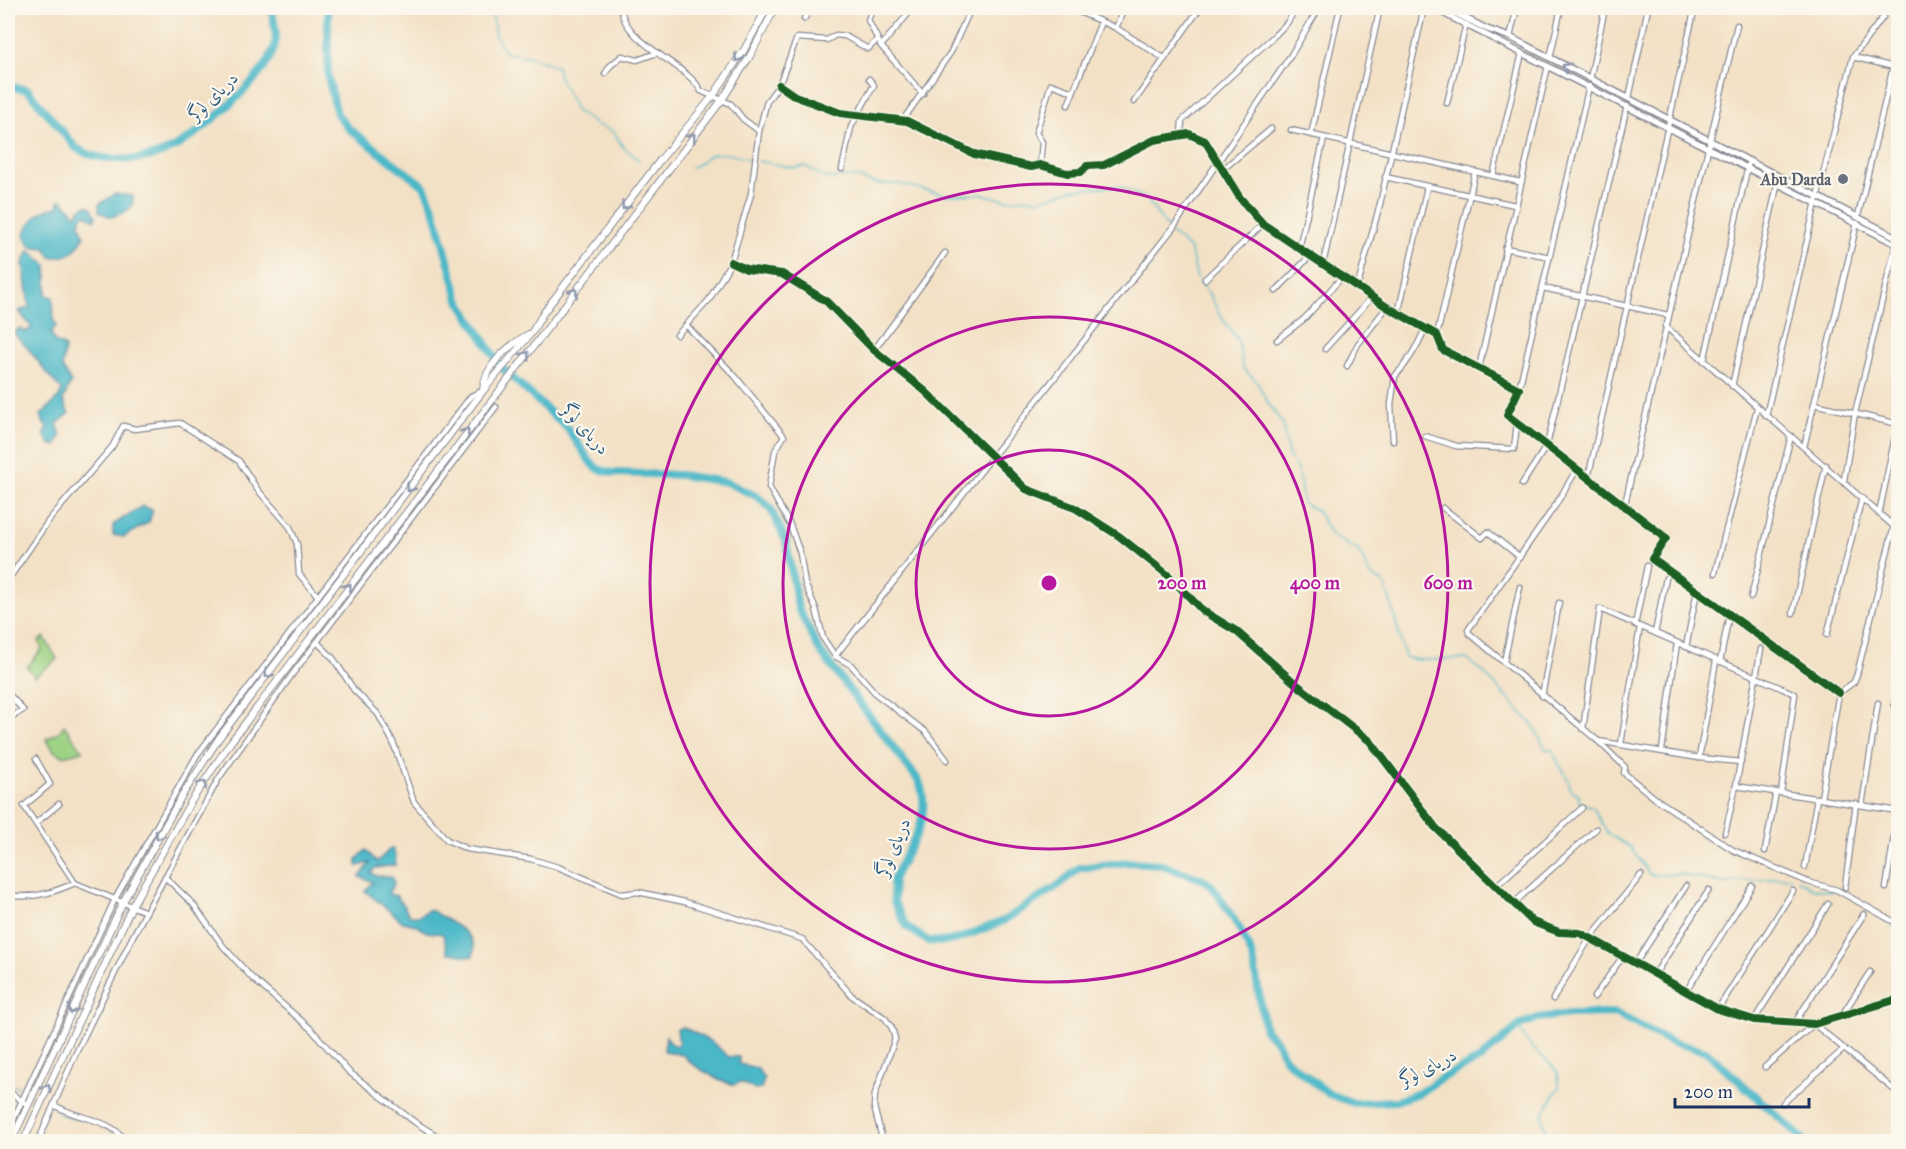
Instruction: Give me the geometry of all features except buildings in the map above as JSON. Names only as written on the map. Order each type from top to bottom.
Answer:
[{"type":"main road","points":[[11,1142],[123,902],[180,799],[219,738],[483,391],[532,332],[661,159],[713,96],[744,50],[767,8]]},
{"type":"main road","points":[[23,1142],[132,906],[203,783],[312,633],[722,99],[750,56],[776,8]]},
{"type":"main road","points":[[483,391],[484,377],[489,369],[516,341],[532,332]]},
{"type":"main road","points":[[304,628],[312,633]]},
{"type":"street","points":[[621,8],[628,26],[657,53],[697,81],[701,91],[731,104],[743,119],[759,131]]},
{"type":"street","points":[[804,19],[811,8]]},
{"type":"street","points":[[873,8],[868,20],[877,40],[923,94]]},
{"type":"street","points":[[881,46],[913,8]]},
{"type":"street","points":[[907,121],[905,117],[951,52],[971,8]]},
{"type":"street","points":[[1116,28],[1124,8]]},
{"type":"street","points":[[1134,102],[1200,8]]},
{"type":"street","points":[[1181,135],[1182,121],[1275,35],[1296,8]]},
{"type":"street","points":[[835,656],[1173,228],[1217,160],[1291,55],[1319,8]]},
{"type":"street","points":[[1311,135],[1340,8]]},
{"type":"street","points":[[1323,264],[1380,8]]},
{"type":"street","points":[[1358,285],[1424,8]]},
{"type":"street","points":[[1432,8],[1898,239],[1855,413],[1844,480]]},
{"type":"street","points":[[1445,8],[1510,37],[1711,140],[1748,164]]},
{"type":"street","points":[[1464,17],[1466,8]]},
{"type":"street","points":[[1510,37],[1517,8]]},
{"type":"street","points":[[1550,58],[1561,8]]},
{"type":"street","points":[[1590,79],[1605,8]]},
{"type":"street","points":[[1629,98],[1648,8]]},
{"type":"street","points":[[1077,11],[1116,28],[1166,59]]},
{"type":"street","points":[[1588,478],[1693,16]]},
{"type":"street","points":[[1766,416],[1853,57],[1883,17]]},
{"type":"street","points":[[1068,105],[1101,22]]},
{"type":"street","points":[[1447,103],[1466,24]]},
{"type":"street","points":[[1624,508],[1737,25]]},
{"type":"street","points":[[677,334],[709,300],[731,262],[742,229],[756,169],[759,131],[767,101],[779,85],[797,38],[827,40],[836,35],[845,36],[868,49],[877,40]]},
{"type":"street","points":[[605,74],[609,66],[622,56],[637,60],[657,53]]},
{"type":"street","points":[[1493,176],[1522,53]]},
{"type":"street","points":[[1853,57],[1896,67]]},
{"type":"street","points":[[1804,447],[1857,220],[1899,59]]},
{"type":"street","points":[[1479,368],[1548,66]]},
{"type":"street","points":[[842,169],[849,133],[856,115],[874,85],[869,79]]},
{"type":"street","points":[[1040,165],[1042,142],[1036,133],[1050,84],[1074,92]]},
{"type":"street","points":[[779,85],[795,96],[840,112],[907,121],[974,154],[1031,167],[1040,165],[1067,173],[1080,172],[1087,166],[1104,165],[1154,140],[1189,134],[1205,141],[1240,198],[1263,224],[1358,285],[1387,307],[1437,335]]},
{"type":"street","points":[[1589,86],[1519,389],[1506,414],[1624,508],[1666,538],[1652,559],[1839,693]]},
{"type":"street","points":[[1522,484],[1547,445],[1627,106]]},
{"type":"street","points":[[1222,170],[1271,129]]},
{"type":"street","points":[[1291,130],[1520,182]]},
{"type":"street","points":[[1299,249],[1324,138]]},
{"type":"street","points":[[1704,361],[1748,164]]},
{"type":"street","points":[[1475,172],[1437,335],[1443,350],[1519,389]]},
{"type":"street","points":[[1385,177],[1515,205]]},
{"type":"street","points":[[1732,386],[1779,180]]},
{"type":"street","points":[[1398,314],[1427,187]]},
{"type":"street","points":[[1204,279],[1263,224]]},
{"type":"street","points":[[1505,248],[1550,257]]},
{"type":"street","points":[[874,350],[945,253]]},
{"type":"street","points":[[1276,291],[1310,256]]},
{"type":"street","points":[[731,262],[746,269],[772,270],[782,274],[826,301],[874,350],[925,391],[1026,489],[1041,497],[1065,503],[1119,536],[1169,576],[1203,611],[1236,631],[1296,684],[1370,741],[1436,827],[1533,922],[1559,932],[1580,933],[1718,1009],[1754,1020],[1814,1024],[1899,999]]},
{"type":"street","points":[[1277,340],[1304,319],[1343,276]]},
{"type":"street","points":[[1543,288],[1668,315]]},
{"type":"street","points":[[1325,349],[1373,296]]},
{"type":"street","points":[[1347,366],[1358,344],[1387,307]]},
{"type":"street","points":[[686,326],[735,376],[784,436],[776,451],[769,487],[790,525],[800,553],[805,584],[816,609],[823,638],[835,656],[851,665],[877,696],[926,732],[948,760]]},
{"type":"street","points":[[1665,326],[1899,530]]},
{"type":"street","points":[[1393,441],[1391,404],[1395,376],[1404,369],[1425,329]]},
{"type":"street","points":[[8,1131],[115,899],[197,755],[471,396],[483,391]]},
{"type":"street","points":[[1815,404],[1898,423],[1879,514]]},
{"type":"street","points":[[38,1142],[146,912],[219,778],[317,642],[496,407]]},
{"type":"street","points":[[1715,573],[1757,408]]},
{"type":"street","points":[[8,580],[49,520],[112,447],[123,426],[135,429],[180,423],[239,461],[257,489],[290,527],[297,544],[299,574],[317,595]]},
{"type":"street","points":[[1425,436],[1456,446],[1514,449],[1517,423]]},
{"type":"street","points":[[1751,597],[1791,436]]},
{"type":"street","points":[[1793,613],[1826,465]]},
{"type":"street","points":[[1577,469],[1468,632],[1598,741],[1625,767],[1624,773],[1656,799],[1733,850],[1808,882],[1837,890],[1899,924]]},
{"type":"street","points":[[1827,635],[1862,498]]},
{"type":"street","points":[[1443,508],[1482,538],[1488,532],[1520,557]]},
{"type":"street","points":[[1805,867],[1839,693],[1854,682],[1857,674],[1894,526]]},
{"type":"street","points":[[1621,744],[1647,566]]},
{"type":"street","points":[[1655,633],[1666,578]]},
{"type":"street","points":[[1504,662],[1520,587]]},
{"type":"street","points":[[1686,647],[1697,591]]},
{"type":"street","points":[[1542,696],[1559,603]]},
{"type":"street","points":[[1583,729],[1600,609],[1795,694],[1765,851]]},
{"type":"street","points":[[1699,758],[1729,615]]},
{"type":"street","points":[[317,642],[333,658],[354,690],[378,714],[393,741],[414,802],[447,840],[467,849],[558,867],[622,894],[638,892],[685,902],[802,939],[852,996],[885,1018],[892,1028],[895,1039],[875,1100],[876,1119],[883,1142]]},
{"type":"street","points":[[1662,750],[1677,644]]},
{"type":"street","points":[[1725,833],[1741,762],[1761,649]]},
{"type":"street","points":[[1894,704],[1899,687]]},
{"type":"street","points":[[8,693],[23,710],[8,719]]},
{"type":"street","points":[[1862,805],[1878,703]]},
{"type":"street","points":[[1598,741],[1699,758],[1741,762]]},
{"type":"street","points":[[36,759],[50,784],[24,806],[75,883],[146,912]]},
{"type":"street","points":[[1736,786],[1898,811],[1886,888]]},
{"type":"street","points":[[1845,887],[1856,803]]},
{"type":"street","points":[[36,823],[59,804]]},
{"type":"street","points":[[1495,887],[1582,808]]},
{"type":"street","points":[[1514,903],[1596,829]]},
{"type":"street","points":[[1553,999],[1590,938],[1641,875]]},
{"type":"street","points":[[165,877],[193,904],[223,946],[252,978],[311,1029],[349,1072],[416,1123],[447,1142]]},
{"type":"street","points":[[8,886],[14,896],[29,897],[43,896],[75,883]]},
{"type":"street","points":[[1635,964],[1686,886]]},
{"type":"street","points":[[1687,990],[1752,886]]},
{"type":"street","points":[[1655,974],[1709,890]]},
{"type":"street","points":[[1718,1009],[1793,891]]},
{"type":"street","points":[[1754,1020],[1828,904]]},
{"type":"street","points":[[1794,1024],[1864,914]]},
{"type":"street","points":[[1594,997],[1623,956]]},
{"type":"street","points":[[1842,1016],[1870,972]]},
{"type":"street","points":[[1814,1024],[1899,1093]]},
{"type":"street","points":[[1765,1067],[1814,1024]]},
{"type":"street","points":[[1783,1103],[1844,1049]]},
{"type":"street","points":[[8,1091],[28,1105]]},
{"type":"street","points":[[54,1105],[66,1113],[108,1125],[128,1142]]},
{"type":"green space","points":[[44,637],[57,659],[35,677],[27,667],[42,649],[39,641]]},
{"type":"green space","points":[[64,725],[83,751],[63,756],[54,751],[46,739],[59,732]]},
{"type":"water","points":[[115,194],[133,196],[130,208],[124,213],[111,217],[99,212],[99,204]]},
{"type":"water","points":[[62,200],[76,215],[87,205],[92,208],[96,217],[94,220],[86,214],[82,216],[80,224],[84,237],[74,250],[67,256],[51,257],[45,248],[31,247],[24,235],[29,224],[37,216],[46,210],[58,207],[59,201]]},
{"type":"water","points":[[29,250],[47,265],[45,294],[53,297],[54,322],[57,325],[51,332],[55,342],[65,347],[62,367],[71,382],[63,400],[69,414],[57,424],[61,435],[56,446],[50,444],[44,435],[48,427],[44,425],[41,415],[59,397],[62,390],[14,334],[19,328],[25,332],[32,328],[19,311],[29,307],[23,263]]},
{"type":"water","points":[[142,506],[153,510],[149,522],[124,537],[113,535],[113,525]]},
{"type":"water","points":[[390,849],[393,849],[395,865],[375,868],[371,873],[377,876],[392,877],[394,883],[388,894],[397,896],[410,916],[419,916],[430,909],[460,928],[472,940],[473,956],[448,953],[443,934],[427,932],[416,925],[403,922],[365,891],[373,882],[360,877],[370,863],[357,866],[357,859],[366,850],[377,862]]},
{"type":"water","points":[[683,1027],[712,1042],[729,1057],[739,1057],[739,1064],[757,1068],[764,1079],[761,1089],[755,1090],[741,1082],[734,1085],[699,1069],[683,1055],[664,1051],[666,1036],[673,1046],[679,1045],[677,1029]]},
{"type":"waterway","name":"دریای لوگر","points":[[8,86],[28,90],[76,148],[81,151],[110,159],[149,157],[177,146],[203,128],[261,72],[271,56],[276,38],[271,8]]},
{"type":"waterway","name":"دریای لوگر","points":[[328,8],[328,77],[337,114],[348,128],[424,186],[434,209],[459,300],[501,367],[568,429],[591,463],[598,469],[613,473],[680,475],[726,482],[758,497],[770,508],[786,541],[798,608],[819,650],[919,781],[923,795],[921,820],[912,844],[893,880],[894,902],[907,927],[928,941],[943,942],[958,939],[1003,921],[1056,887],[1079,868],[1129,862],[1159,864],[1204,880],[1213,887],[1241,931],[1253,958],[1265,1030],[1277,1041],[1285,1059],[1329,1094],[1354,1103],[1396,1101],[1419,1093],[1440,1079],[1480,1059],[1520,1025],[1538,1018],[1570,1014],[1615,1013],[1671,1042],[1706,1051],[1806,1142]]},
{"type":"waterway","points":[[477,8],[492,12],[495,35],[505,53],[531,57],[557,67],[560,79],[576,111],[597,125],[614,132],[623,147],[639,160]]},
{"type":"waterway","points":[[690,167],[697,165],[710,155],[720,153],[753,161]]},
{"type":"waterway","points":[[758,161],[795,168],[805,166],[825,178],[856,177],[876,184],[899,184],[947,195],[981,194],[1007,200],[1031,198],[1038,200],[1075,189],[1118,186],[1146,198],[1168,229]]},
{"type":"waterway","points":[[1171,233],[1190,249],[1197,278],[1238,340],[1243,368],[1257,382],[1267,402],[1283,424],[1288,454],[1298,472],[1303,503],[1317,511],[1332,536],[1359,551],[1370,575],[1384,583],[1405,657],[1417,660],[1467,659],[1482,671],[1533,725],[1546,750],[1553,750],[1556,760],[1568,779],[1570,790],[1579,794],[1579,802],[1593,807],[1607,833],[1630,847],[1650,875],[1679,874],[1724,883],[1791,877]]},
{"type":"waterway","points":[[1798,880],[1814,889],[1833,891]]},
{"type":"waterway","points":[[1879,916],[1898,929]]},
{"type":"waterway","points":[[8,991],[8,1014]]},
{"type":"waterway","points":[[1520,1025],[1525,1039],[1558,1073],[1559,1087],[1542,1115],[1548,1142]]},
{"type":"waterway","points":[[8,1084],[19,1087]]},
{"type":"waterway","points":[[57,1112],[69,1118],[88,1120]]},
{"type":"waterway","points":[[108,1142],[113,1131]]},
{"type":"cycle path","points":[[779,85],[795,96],[840,113],[907,121],[974,154],[1031,167],[1040,165],[1067,173],[1080,172],[1087,166],[1104,165],[1154,140],[1189,134],[1205,141],[1240,198],[1263,224],[1387,307],[1437,335],[1443,350],[1519,389],[1507,415],[1666,538],[1652,559],[1839,693]]},
{"type":"cycle path","points":[[731,262],[746,269],[782,274],[826,301],[874,350],[925,391],[1026,489],[1075,508],[1119,536],[1169,576],[1203,611],[1236,631],[1296,684],[1370,741],[1435,827],[1533,922],[1559,932],[1580,933],[1718,1009],[1754,1020],[1814,1024],[1898,999]]},
{"type":"place","name":"Abu Darda","points":[[1843,179]]}]
